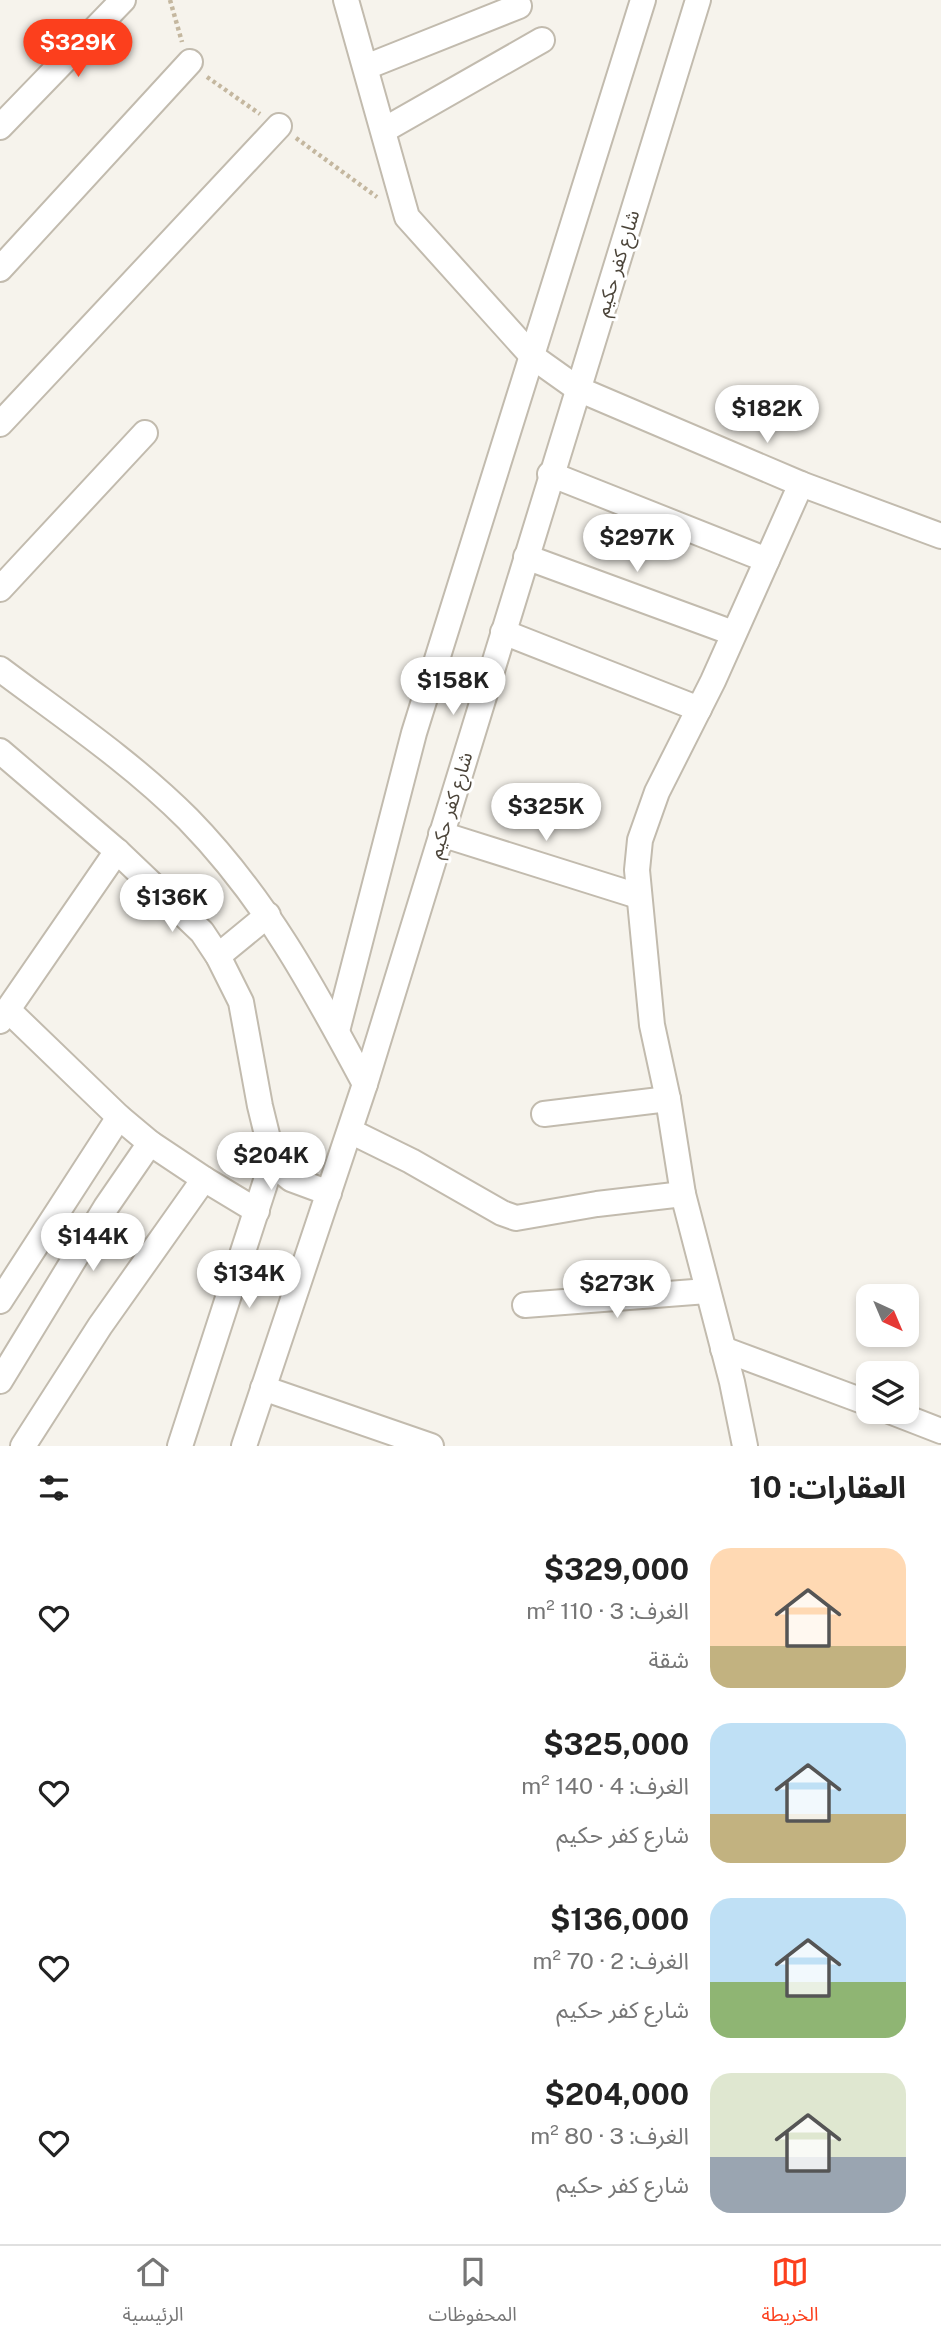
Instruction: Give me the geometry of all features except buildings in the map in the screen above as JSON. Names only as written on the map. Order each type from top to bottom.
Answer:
[{"type":"street","points":[[0,127],[122,0]]},
{"type":"street","points":[[346,0],[407,217],[533,357],[578,389],[801,484],[941,536]]},
{"type":"street","points":[[337,1031],[414,733],[643,0]]},
{"type":"street","name":"شارع كفر حكيم","points":[[244,1446],[365,1084],[698,0]]},
{"type":"street","points":[[366,67],[519,6]]},
{"type":"street","points":[[384,130],[542,40]]},
{"type":"street","points":[[0,269],[190,62]]},
{"type":"street","points":[[0,424],[279,126]]},
{"type":"street","points":[[0,589],[145,433]]},
{"type":"street","points":[[551,474],[767,559]]},
{"type":"street","points":[[745,1446],[683,1194],[668,1099],[652,1025],[637,870],[640,840],[657,792],[699,709],[801,484]]},
{"type":"street","points":[[526,557],[733,633]]},
{"type":"street","points":[[503,632],[699,709]]},
{"type":"street","points":[[0,669],[125,763],[157,790],[216,850],[268,915],[304,971],[365,1084]]},
{"type":"street","points":[[0,751],[117,851],[202,932],[218,956],[241,1002],[260,1106],[273,1159],[281,1171],[291,1178],[329,1193]]},
{"type":"street","points":[[441,834],[638,896]]},
{"type":"street","points":[[117,851],[4,1015],[150,1143],[257,1210]]},
{"type":"street","points":[[218,956],[268,915]]},
{"type":"street","points":[[544,1114],[668,1099]]},
{"type":"street","points":[[0,1301],[119,1117]]},
{"type":"street","points":[[349,1131],[516,1218],[597,1204],[683,1194]]},
{"type":"street","points":[[0,1381],[106,1207],[150,1143]]},
{"type":"street","points":[[180,1446],[273,1159]]},
{"type":"street","points":[[23,1446],[100,1326],[204,1179]]},
{"type":"street","points":[[524,1305],[707,1291]]},
{"type":"street","points":[[723,1349],[856,1399]]},
{"type":"street","points":[[263,1388],[431,1446]]},
{"type":"street","points":[[919,1422],[941,1431]]}]
